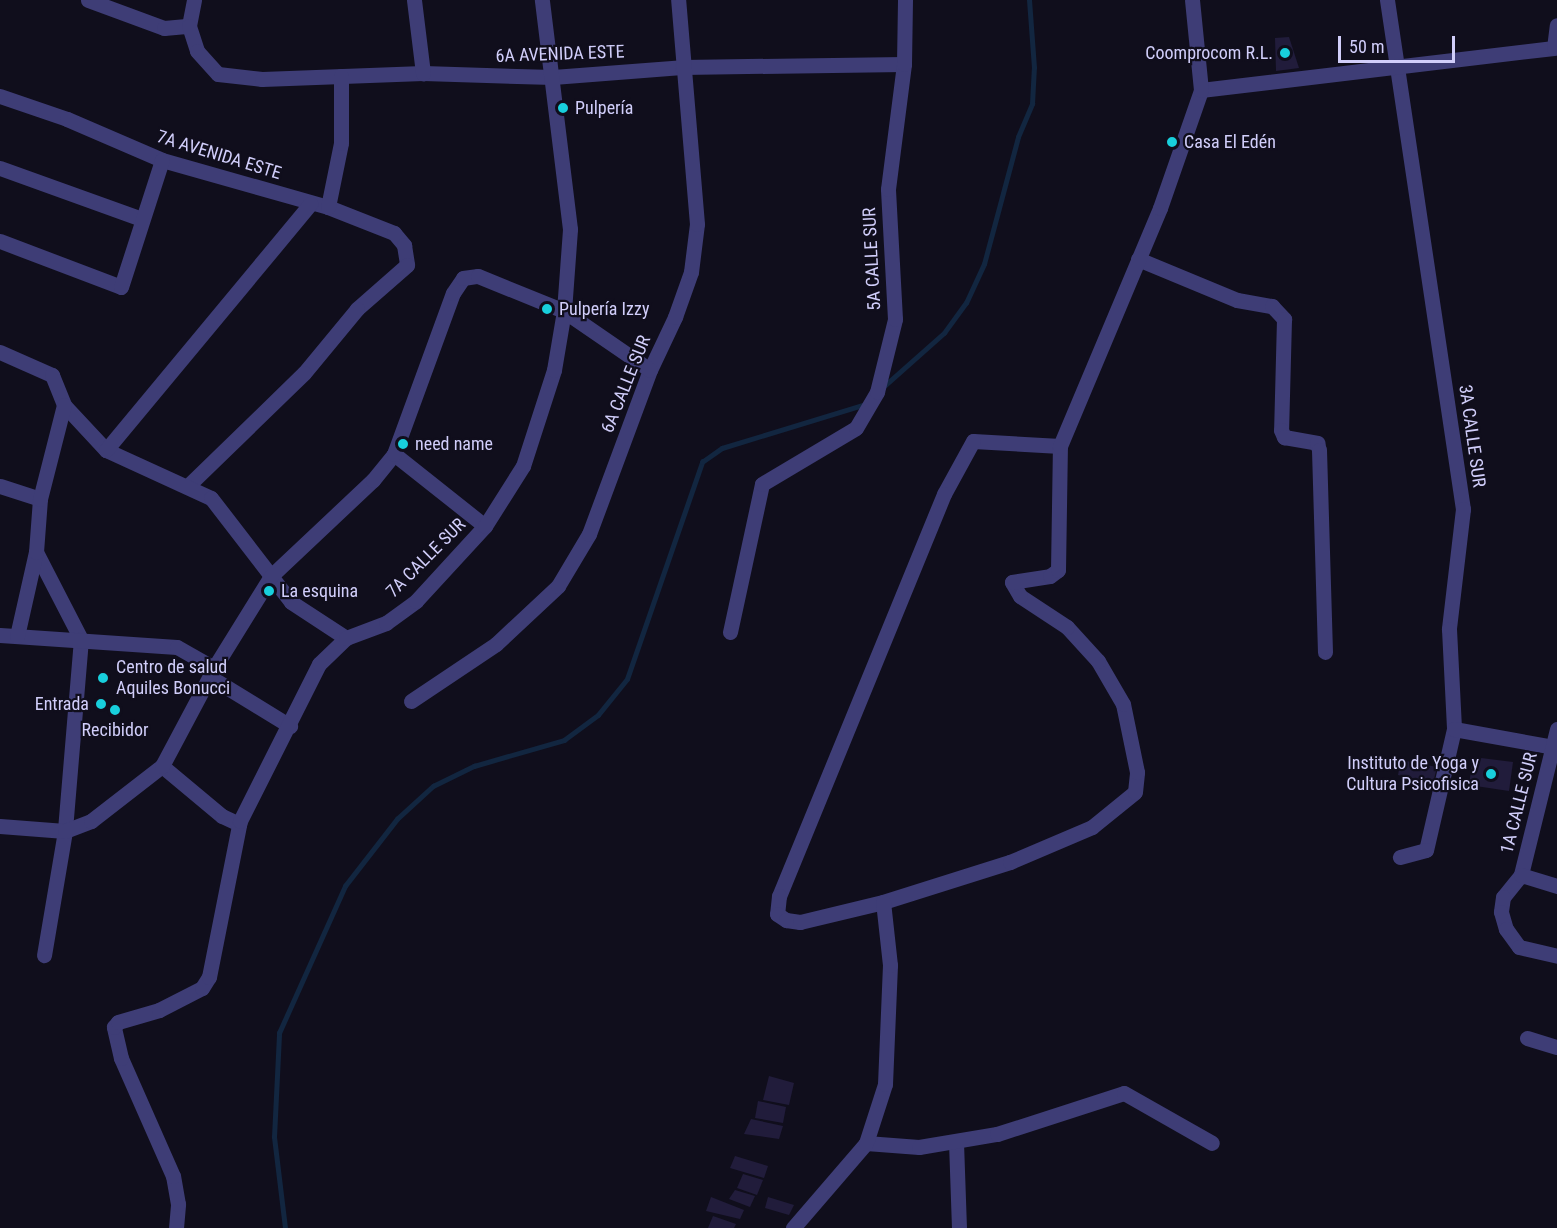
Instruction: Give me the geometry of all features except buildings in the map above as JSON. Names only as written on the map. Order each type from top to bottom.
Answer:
[{"type":"street","points":[[88,0],[164,28],[189,26],[194,0]]},
{"type":"street","points":[[414,0],[423,73]]},
{"type":"street","name":"7A CALLE SUR","points":[[176,1228],[178,1204],[173,1176],[114,1036],[118,1022],[186,999],[209,977],[239,824],[319,664],[346,638],[386,622],[416,601],[485,526],[523,466],[554,370],[564,311],[570,229],[542,0]]},
{"type":"street","name":"6A CALLE SUR","points":[[411,700],[496,644],[558,586],[589,534],[650,370],[691,272],[697,224],[678,0]]},
{"type":"street","name":"5A CALLE SUR","points":[[730,632],[762,484],[856,428],[877,392],[895,319],[888,189],[904,64],[905,0]]},
{"type":"street","points":[[1060,446],[973,441],[944,494],[776,905],[777,914],[786,920],[800,922],[883,902],[1050,847],[1092,827],[1135,792],[1137,772],[1123,704],[1098,662],[1067,627],[1020,596],[1012,582],[1050,576],[1058,570],[1060,446],[1138,259],[1201,90],[1191,0]]},
{"type":"street","name":"3A CALLE SUR","points":[[1387,0],[1463,508],[1449,629],[1454,729],[1426,850],[1400,857]]},
{"type":"street","points":[[1201,90],[1554,48],[1557,25]]},
{"type":"street","name":"6A AVENIDA ESTE","points":[[189,26],[197,51],[218,74],[262,79],[423,73],[553,77],[682,68],[904,64]]},
{"type":"street","points":[[328,207],[341,143],[340,76]]},
{"type":"street","name":"7A AVENIDA ESTE","points":[[0,96],[67,118],[162,160],[310,204],[328,207],[394,233],[404,245],[407,265],[357,309],[304,373],[188,486]]},
{"type":"street","points":[[0,241],[119,288],[162,160]]},
{"type":"street","points":[[0,168],[142,219]]},
{"type":"street","points":[[106,450],[310,204]]},
{"type":"street","points":[[1138,259],[1237,300],[1272,306],[1284,319],[1281,430],[1284,436],[1317,443],[1319,450],[1325,652]]},
{"type":"street","points":[[0,826],[65,831],[92,821],[136,782],[165,761],[212,672],[271,576],[373,480],[394,454],[453,293],[463,278],[478,276],[564,311],[650,370]]},
{"type":"street","points":[[0,352],[52,375],[64,405],[106,450],[211,498],[291,602],[346,638]]},
{"type":"street","points":[[17,636],[36,552],[40,499],[64,405]]},
{"type":"street","points":[[394,454],[485,526]]},
{"type":"street","points":[[0,486],[40,499]]},
{"type":"street","points":[[36,552],[81,639],[65,831],[44,955]]},
{"type":"street","points":[[0,636],[81,639],[177,647],[290,726]]},
{"type":"street","points":[[1454,729],[1554,747]]},
{"type":"street","name":"1A CALLE SUR","points":[[1557,729],[1521,874],[1506,892],[1501,912],[1506,929],[1519,947],[1557,956]]},
{"type":"street","points":[[165,761],[222,816],[239,824]]},
{"type":"street","points":[[1521,874],[1557,886]]},
{"type":"street","points":[[793,1228],[866,1143],[885,1084],[890,1025],[883,902]]},
{"type":"street","points":[[1527,1038],[1557,1047]]},
{"type":"street","points":[[866,1143],[919,1147],[956,1142],[997,1134],[1125,1093],[1212,1143]]},
{"type":"street","points":[[956,1142],[959,1228]]},
{"type":"waterway","points":[[882,388],[944,333],[966,303],[984,264],[1018,137],[1032,104],[1034,68],[1029,0]]},
{"type":"waterway","points":[[285,1228],[274,1137],[279,1033],[345,886],[397,819],[433,786],[474,766],[564,740],[598,715],[627,679],[702,462],[722,448],[863,405]]},
{"type":"place","name":"Coomprocom R.L.","points":[[1285,53]]},
{"type":"place","name":"Pulpería","points":[[563,108]]},
{"type":"place","name":"Casa El Edén","points":[[1172,142]]},
{"type":"place","name":"Pulpería Izzy","points":[[547,309]]},
{"type":"place","name":"need name","points":[[403,444]]},
{"type":"place","name":"La esquina","points":[[269,591]]},
{"type":"place","name":"Centro de salud Aquiles Bonucci","points":[[103,678]]},
{"type":"place","name":"Entrada","points":[[101,704]]},
{"type":"place","name":"Recibidor","points":[[115,710]]},
{"type":"place","name":"Instituto de Yoga y Cultura Psicofisica","points":[[1491,774]]}]
